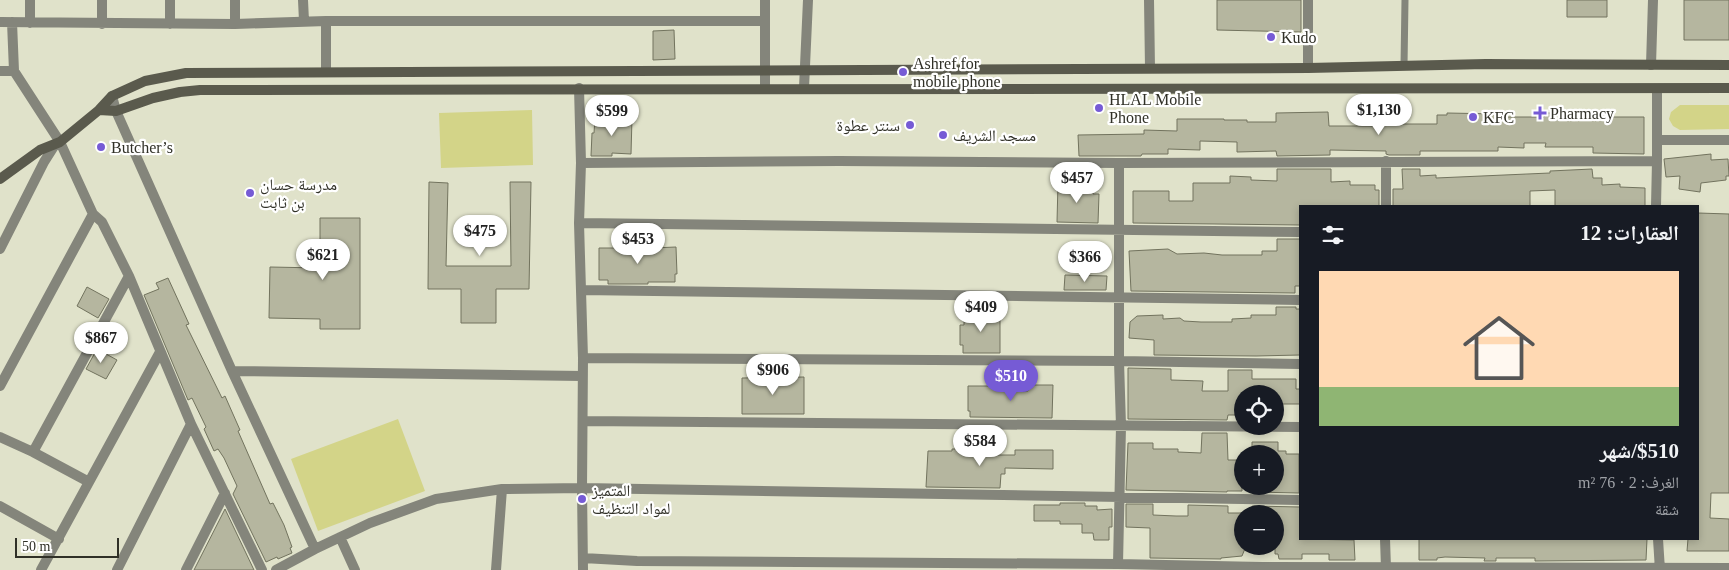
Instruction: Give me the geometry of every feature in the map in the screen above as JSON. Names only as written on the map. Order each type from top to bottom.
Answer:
[{"type":"street","points":[[30,0],[30,23]]},
{"type":"street","points":[[102,0],[102,24]]},
{"type":"street","points":[[170,0],[170,24]]},
{"type":"street","points":[[235,0],[235,24]]},
{"type":"street","points":[[303,0],[304,21]]},
{"type":"street","points":[[765,0],[765,88]]},
{"type":"street","points":[[804,88],[808,0]]},
{"type":"street","points":[[1149,0],[1150,68]]},
{"type":"street","points":[[1308,0],[1308,68]]},
{"type":"street","points":[[1651,65],[1653,0]]},
{"type":"street","points":[[0,22],[235,24],[304,21],[765,21]]},
{"type":"street","points":[[326,21],[326,72]]},
{"type":"street","points":[[12,22],[14,71],[58,143],[93,214],[102,222],[129,276],[191,424],[262,570]]},
{"type":"street","points":[[0,249],[44,162],[58,143],[112,96],[145,81],[186,73],[1729,65]]},
{"type":"street","points":[[0,71],[14,71]]},
{"type":"street","points":[[579,88],[583,570]]},
{"type":"street","points":[[98,110],[116,111],[153,98],[200,90],[579,88],[1729,88]]},
{"type":"street","points":[[1656,205],[1657,89]]},
{"type":"street","points":[[112,96],[116,111],[232,371],[315,549]]},
{"type":"street","points":[[1657,140],[1729,140]]},
{"type":"street","points":[[0,178],[40,150],[58,143]]},
{"type":"street","points":[[580,163],[839,161],[1119,163],[1657,161]]},
{"type":"street","points":[[1386,161],[1386,205]]},
{"type":"street","points":[[1118,564],[1121,426],[1119,361],[1119,163]]},
{"type":"street","points":[[0,386],[93,214]]},
{"type":"street","points":[[579,223],[1299,232]]},
{"type":"street","points":[[33,452],[129,276]]},
{"type":"street","points":[[582,290],[1299,300]]},
{"type":"street","points":[[41,570],[160,352]]},
{"type":"street","points":[[582,358],[1299,364]]},
{"type":"street","points":[[232,371],[582,376]]},
{"type":"street","points":[[583,421],[1299,427]]},
{"type":"street","points":[[117,570],[191,424]]},
{"type":"street","points":[[0,437],[33,452],[89,482]]},
{"type":"street","points":[[276,570],[370,523],[436,500],[502,489],[582,488],[1299,500]]},
{"type":"street","points":[[496,570],[502,489]]},
{"type":"street","points":[[186,570],[225,492]]},
{"type":"street","points":[[0,506],[58,538]]},
{"type":"street","points":[[340,537],[355,570]]},
{"type":"street","points":[[1385,540],[1386,568]]},
{"type":"street","points":[[1658,540],[1660,569]]},
{"type":"street","points":[[583,558],[646,561],[997,567],[1118,564],[1262,569],[1729,568]]},
{"type":"lane","points":[[1404,66],[1405,0]]},
{"type":"green space","points":[[1680,105],[1729,105],[1729,129],[1680,130],[1673,126],[1669,119],[1671,112]]},
{"type":"green space","points":[[532,110],[533,165],[441,168],[439,113]]},
{"type":"green space","points":[[398,419],[425,491],[318,531],[291,459]]},
{"type":"building","points":[[1217,0],[1301,0],[1301,32],[1217,30]]},
{"type":"building","points":[[1567,0],[1607,0],[1607,17],[1567,17]]},
{"type":"building","points":[[1684,0],[1729,0],[1729,40],[1684,40]]},
{"type":"building","points":[[674,30],[675,59],[653,60],[653,31]]},
{"type":"building","points":[[1328,112],[1329,126],[1379,126],[1379,122],[1437,124],[1437,115],[1447,115],[1447,113],[1498,114],[1498,117],[1544,117],[1544,113],[1556,113],[1555,120],[1593,120],[1593,117],[1644,117],[1644,154],[1593,153],[1593,147],[1545,147],[1546,143],[1524,143],[1524,148],[1498,147],[1498,151],[1420,151],[1420,155],[1389,155],[1386,154],[1386,151],[1330,150],[1330,155],[1277,156],[1276,151],[1237,152],[1237,142],[1200,141],[1200,150],[1168,149],[1168,154],[1079,156],[1078,135],[1144,134],[1144,130],[1177,131],[1177,119],[1276,122],[1276,113]]},
{"type":"building","points":[[595,118],[632,118],[631,154],[612,153],[612,156],[591,156]]},
{"type":"building","points":[[1711,154],[1711,160],[1728,159],[1729,176],[1726,176],[1726,180],[1701,183],[1700,192],[1679,189],[1680,176],[1666,177],[1664,159]]},
{"type":"building","points":[[1277,169],[1331,169],[1331,182],[1350,181],[1350,185],[1375,185],[1375,190],[1379,190],[1379,205],[1299,205],[1299,225],[1133,223],[1133,191],[1169,191],[1169,201],[1193,201],[1193,183],[1230,183],[1230,176],[1251,177],[1251,180],[1277,181]]},
{"type":"building","points":[[1402,169],[1420,169],[1420,176],[1436,175],[1436,178],[1550,173],[1550,171],[1592,169],[1593,178],[1602,178],[1602,185],[1620,184],[1620,187],[1645,188],[1645,205],[1555,205],[1555,190],[1530,191],[1530,205],[1393,205],[1393,189],[1403,189]]},
{"type":"building","points":[[429,182],[448,183],[446,266],[511,266],[510,182],[531,182],[529,289],[496,289],[496,323],[461,323],[461,289],[428,289]]},
{"type":"building","points":[[1058,183],[1093,184],[1093,194],[1099,194],[1098,223],[1057,222]]},
{"type":"building","points":[[1699,213],[1729,214],[1729,493],[1711,493],[1710,518],[1729,519],[1729,551],[1687,551],[1688,540],[1699,540]]},
{"type":"building","points":[[320,218],[360,218],[360,329],[320,329],[320,319],[269,318],[270,267],[320,268]]},
{"type":"building","points":[[1277,239],[1299,239],[1299,286],[1295,286],[1295,293],[1131,291],[1129,251],[1168,249],[1177,254],[1262,255],[1262,251],[1277,251]]},
{"type":"building","points":[[642,246],[651,246],[652,248],[676,247],[677,274],[675,274],[675,282],[608,284],[608,280],[599,280],[599,248],[642,248]]},
{"type":"building","points":[[1065,275],[1107,276],[1106,290],[1064,290]]},
{"type":"building","points":[[168,278],[189,324],[186,325],[222,398],[225,396],[270,504],[273,503],[284,525],[292,547],[290,548],[292,553],[278,559],[277,557],[266,562],[233,494],[237,486],[224,458],[218,449],[214,451],[204,429],[206,427],[192,398],[188,400],[144,295],[159,289],[156,283]]},
{"type":"building","points":[[87,287],[109,299],[98,318],[77,306]]},
{"type":"building","points":[[1276,307],[1296,307],[1296,309],[1299,309],[1299,355],[1154,355],[1154,340],[1129,338],[1130,322],[1137,316],[1163,315],[1163,319],[1180,318],[1184,321],[1232,322],[1232,319],[1251,318],[1251,315],[1276,315]]},
{"type":"building","points":[[964,313],[1000,313],[1000,353],[963,353],[963,345],[960,345],[960,325],[964,325]]},
{"type":"building","points":[[97,349],[117,360],[106,379],[86,369]]},
{"type":"building","points":[[1128,368],[1171,369],[1171,380],[1203,381],[1202,391],[1228,391],[1228,370],[1252,370],[1252,379],[1296,379],[1296,389],[1299,389],[1299,404],[1284,404],[1284,385],[1234,385],[1234,415],[1228,415],[1227,420],[1128,419]]},
{"type":"building","points":[[804,377],[804,414],[742,414],[742,378]]},
{"type":"building","points":[[1028,385],[1053,385],[1052,418],[970,417],[970,411],[968,411],[968,386],[1007,386],[1007,391],[1028,391]]},
{"type":"building","points":[[1202,433],[1227,433],[1228,460],[1234,460],[1234,491],[1126,490],[1128,443],[1153,443],[1153,449],[1178,449],[1178,452],[1201,453]]},
{"type":"building","points":[[1252,442],[1278,442],[1278,445],[1252,445]]},
{"type":"building","points":[[952,449],[980,449],[980,455],[1015,455],[1015,450],[1053,450],[1053,469],[1005,468],[1005,474],[1001,474],[1000,488],[926,487],[928,451],[952,451]]},
{"type":"building","points":[[1284,451],[1286,451],[1286,454],[1299,454],[1299,493],[1284,493]]},
{"type":"building","points":[[1060,503],[1085,503],[1085,506],[1097,506],[1097,510],[1112,509],[1112,527],[1109,527],[1109,540],[1094,540],[1093,533],[1082,533],[1082,524],[1060,524],[1060,521],[1034,521],[1034,505],[1060,505]]},
{"type":"building","points":[[1126,504],[1153,504],[1153,515],[1176,516],[1188,516],[1188,505],[1228,506],[1228,513],[1234,513],[1234,555],[1242,555],[1221,559],[1150,558],[1150,528],[1126,527]]},
{"type":"building","points":[[1284,507],[1299,507],[1299,540],[1354,540],[1355,560],[1329,560],[1329,554],[1302,554],[1302,559],[1279,559],[1278,555],[1284,555]]},
{"type":"building","points":[[225,509],[254,570],[194,570],[224,511]]},
{"type":"building","points":[[1419,540],[1647,540],[1646,560],[1535,561],[1535,558],[1496,558],[1496,561],[1484,561],[1485,558],[1445,557],[1437,558],[1437,560],[1419,560]]},
{"type":"place","name":"Kudo","points":[[1271,37]]},
{"type":"place","name":"Ashref for mobile phone","points":[[903,72]]},
{"type":"place","name":"HLAL Mobile Phone","points":[[1099,108]]},
{"type":"place","name":"Pharmacy","points":[[1540,113]]},
{"type":"place","name":"KFC","points":[[1473,117]]},
{"type":"place","name":"سنتر عطوة","points":[[910,125]]},
{"type":"place","name":"مسجد الشريف","points":[[943,135]]},
{"type":"place","name":"Butcher’s","points":[[101,147]]},
{"type":"place","name":"مدرسة حسان بن ثابت","points":[[250,193]]},
{"type":"place","name":"المتميز لمواد التنظيف","points":[[582,499]]}]
